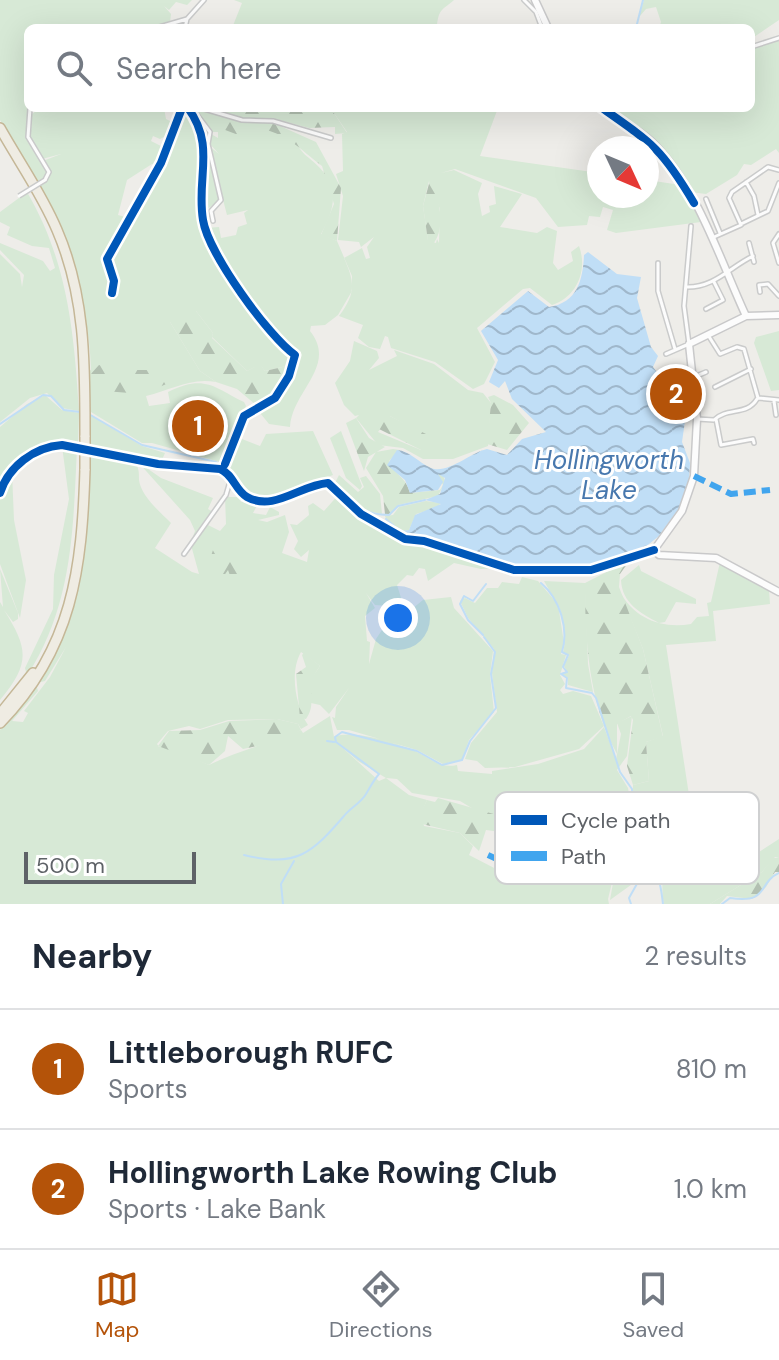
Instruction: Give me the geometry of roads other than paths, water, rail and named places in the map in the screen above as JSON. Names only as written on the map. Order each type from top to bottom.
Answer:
[{"type":"highway","points":[[0,128],[48,211],[65,251],[82,325],[81,554],[70,609],[41,671],[0,723]]},
{"type":"highway","points":[[0,139],[43,214],[60,252],[73,298],[82,372]]},
{"type":"highway","points":[[0,714],[36,667],[65,605],[76,551],[82,468]]},
{"type":"main road","points":[[535,0],[544,24]]},
{"type":"main road","points":[[608,112],[651,141],[669,162],[694,203],[746,316]]},
{"type":"main road","points":[[779,315],[746,316],[689,344],[688,362],[697,419],[694,476],[689,498],[654,550],[659,555],[716,558],[779,592]]},
{"type":"street","points":[[186,24],[204,0]]},
{"type":"street","points":[[524,0],[543,24]]},
{"type":"street","points":[[170,24],[187,19]]},
{"type":"street","points":[[755,46],[779,38]]},
{"type":"street","points":[[19,196],[45,180],[49,172],[28,137],[30,112]]},
{"type":"street","points":[[195,112],[210,132],[208,144],[221,200],[211,211],[213,221]]},
{"type":"street","points":[[215,112],[242,120],[273,121],[331,138]]},
{"type":"street","points":[[741,225],[729,198],[732,192],[768,167],[779,170]]},
{"type":"street","points":[[746,182],[754,196],[759,217]]},
{"type":"street","points":[[710,238],[759,217],[771,207],[779,183]]},
{"type":"street","points":[[706,199],[721,234]]},
{"type":"street","points":[[666,354],[689,344],[684,327],[691,226]]},
{"type":"street","points":[[779,234],[773,239],[779,263]]},
{"type":"street","points":[[749,243],[754,262]]},
{"type":"street","points":[[685,287],[697,287],[727,275],[753,256]]},
{"type":"street","points":[[658,263],[658,291],[675,350]]},
{"type":"street","points":[[706,309],[723,300],[713,281]]},
{"type":"street","points":[[760,292],[759,285],[768,284],[779,296]]},
{"type":"street","points":[[708,335],[720,354],[742,348],[758,398]]},
{"type":"street","points":[[715,387],[751,369]]},
{"type":"street","points":[[692,378],[706,372]]},
{"type":"street","points":[[758,398],[776,400],[776,415]]},
{"type":"street","points":[[697,419],[716,419],[722,413],[748,409],[758,398]]},
{"type":"street","points":[[716,419],[721,445],[753,439],[754,443]]},
{"type":"street","points":[[0,493],[15,467],[56,445],[89,448],[158,464],[220,469],[247,497],[267,503],[314,485],[333,485],[361,514],[405,539],[424,541],[514,570],[591,570],[654,550]]},
{"type":"street","points":[[184,554],[226,495],[231,478]]},
{"type":"water","name":"Hollingworth Lake","points":[[588,252],[617,274],[641,277],[637,298],[651,347],[658,356],[653,367],[665,383],[668,378],[684,376],[684,381],[666,387],[685,421],[682,442],[690,463],[689,481],[682,504],[659,536],[644,548],[590,567],[516,567],[401,531],[409,530],[415,515],[441,504],[425,500],[440,494],[445,478],[438,474],[443,482],[438,490],[410,493],[405,480],[387,465],[397,450],[437,469],[451,466],[487,449],[507,455],[522,439],[546,432],[512,399],[505,381],[499,388],[489,382],[498,360],[481,331],[528,291],[549,307],[566,301],[577,289],[584,255]]},
{"type":"waterway","points":[[637,24],[643,0]]},
{"type":"waterway","points":[[0,424],[43,395],[51,396],[64,410],[80,412]]},
{"type":"waterway","points":[[87,413],[142,445],[216,462],[229,470],[242,490],[264,500]]},
{"type":"waterway","points":[[270,499],[330,480],[356,504],[377,514],[389,515],[398,506],[425,500]]},
{"type":"waterway","points":[[386,519],[401,532]]},
{"type":"waterway","points":[[541,583],[553,597],[561,615],[564,634],[562,652],[568,655],[563,667],[567,672],[561,674],[567,678],[566,688],[592,693],[596,698],[620,772],[632,792]]},
{"type":"waterway","points":[[483,635],[468,620],[460,604],[464,596],[473,601],[486,584]]},
{"type":"waterway","points":[[244,855],[277,860],[302,854],[322,840],[364,797],[379,774],[336,742],[335,737],[342,732],[417,751],[442,765],[462,760],[470,741],[496,708],[491,674],[495,652],[484,637]]},
{"type":"waterway","points":[[327,741],[334,742]]},
{"type":"waterway","points":[[283,904],[281,884],[294,861]]},
{"type":"waterway","points":[[722,904],[730,898],[743,899],[757,895],[779,873]]},
{"type":"waterway","points":[[631,904],[629,898],[637,884]]},
{"type":"waterway","points":[[660,884],[663,904]]},
{"type":"place","name":"Hollingworth Lake Rowing Club","points":[[676,394]]},
{"type":"place","name":"Littleborough RUFC","points":[[198,426]]}]
